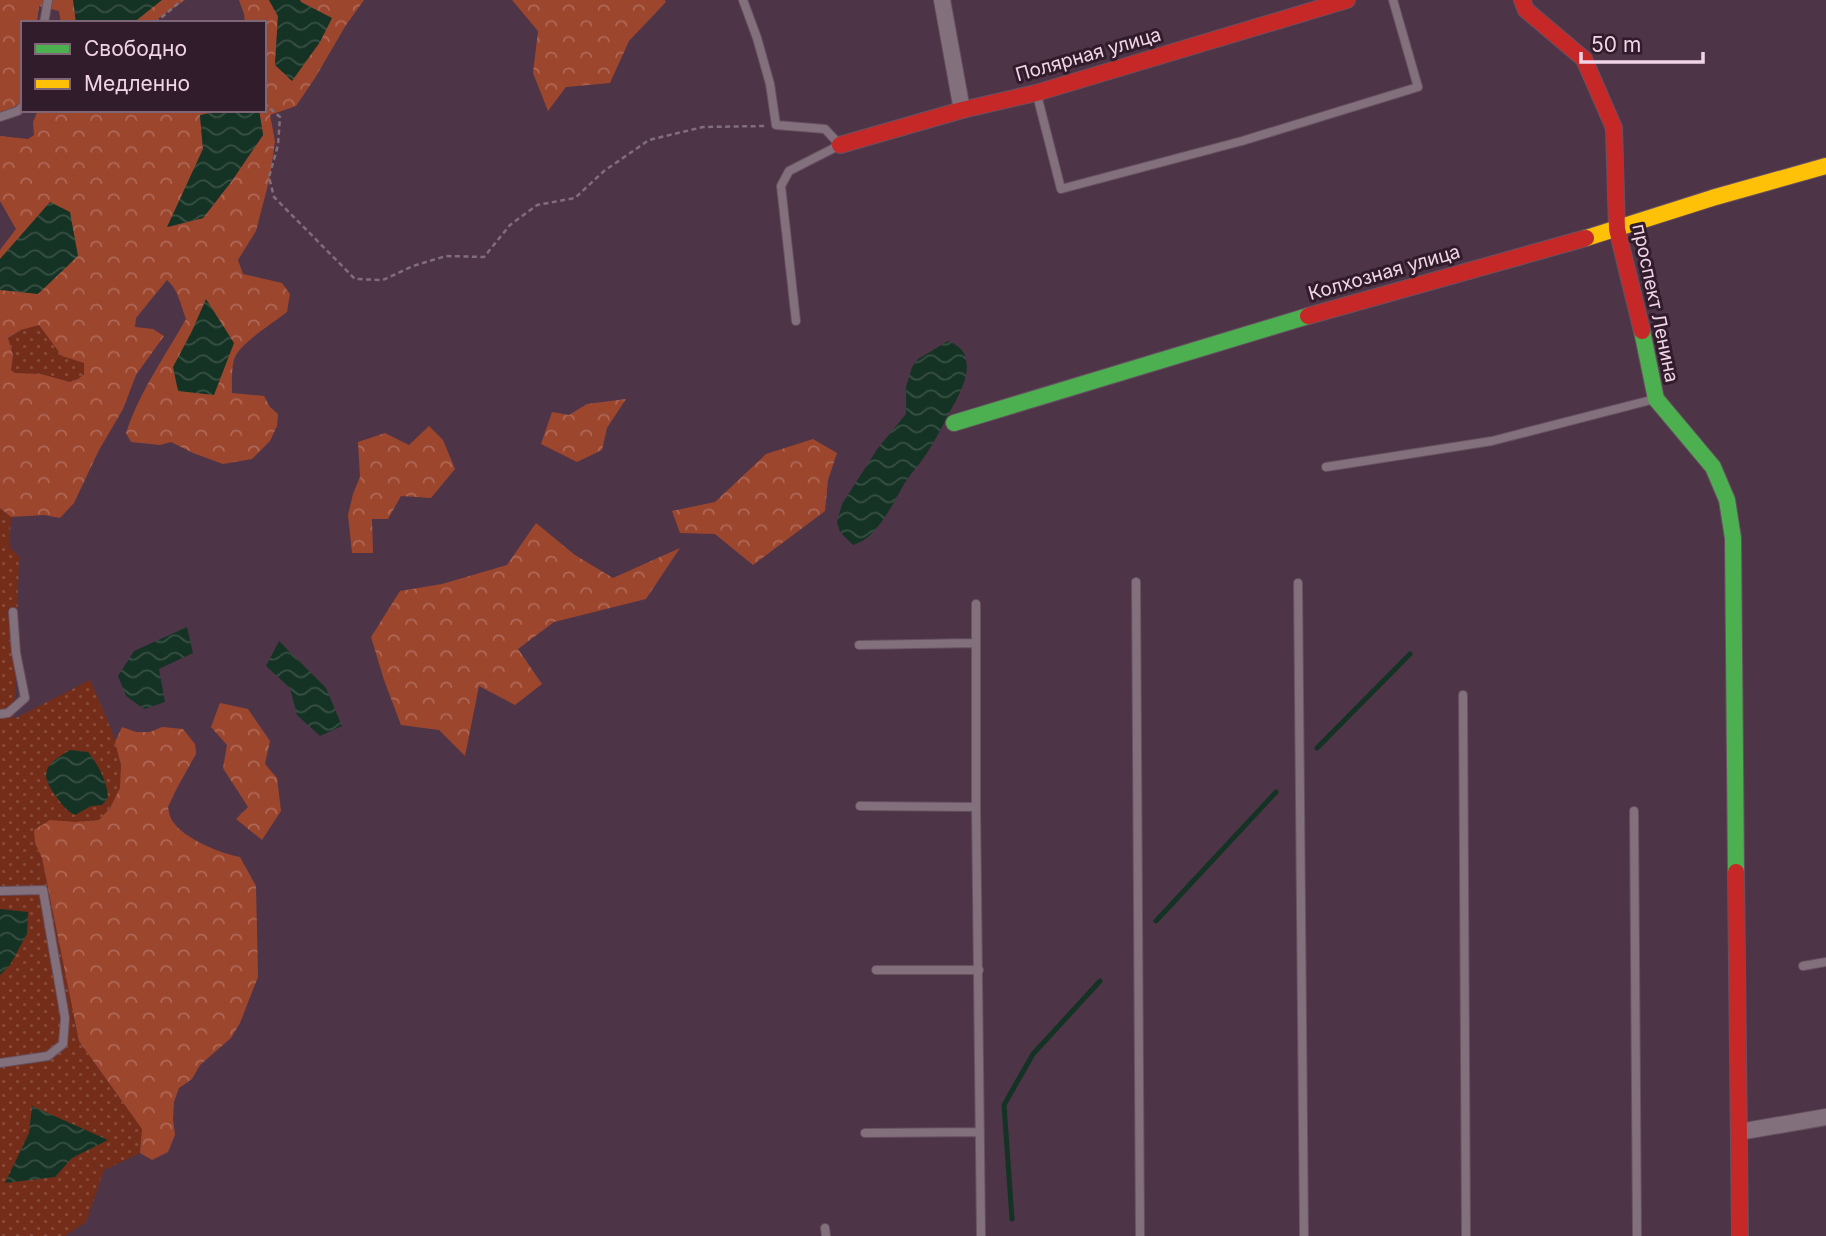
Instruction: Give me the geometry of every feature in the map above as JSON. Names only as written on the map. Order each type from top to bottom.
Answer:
[{"type":"street","points":[[942,0],[962,110]]},
{"type":"street","name":"Полярная улица","points":[[839,145],[962,110],[1036,93],[1347,0]]},
{"type":"street","name":"проспект Ленина","points":[[1522,0],[1526,10],[1584,59],[1614,128],[1617,229],[1656,399],[1713,467],[1727,500],[1733,538],[1740,1236]]},
{"type":"street","name":"Колхозная улица","points":[[954,423],[1345,305],[1617,229],[1712,198],[1826,166]]},
{"type":"street","points":[[1739,1132],[1826,1117]]},
{"type":"lane","points":[[44,21],[48,0]]},
{"type":"lane","points":[[743,0],[770,84],[775,125],[825,129],[839,145],[789,171],[781,186],[796,321]]},
{"type":"lane","points":[[1036,93],[1061,189],[1242,141],[1418,87],[1393,0]]},
{"type":"lane","points":[[0,117],[21,108]]},
{"type":"lane","points":[[1326,467],[1492,441],[1656,399]]},
{"type":"lane","points":[[1136,582],[1140,1236]]},
{"type":"lane","points":[[1298,583],[1304,1236]]},
{"type":"lane","points":[[976,604],[981,1236]]},
{"type":"lane","points":[[0,714],[9,713],[25,698],[16,653],[13,612]]},
{"type":"lane","points":[[859,645],[975,643]]},
{"type":"lane","points":[[1463,695],[1466,1236]]},
{"type":"lane","points":[[860,806],[976,807]]},
{"type":"lane","points":[[1633,811],[1637,1236]]},
{"type":"lane","points":[[0,891],[43,890],[65,1018],[63,1044],[47,1056],[0,1063]]},
{"type":"lane","points":[[1803,966],[1826,962]]},
{"type":"lane","points":[[876,970],[979,970]]},
{"type":"lane","points":[[864,1133],[980,1132]]},
{"type":"path","points":[[157,21],[183,0]]},
{"type":"path","points":[[266,105],[280,117],[278,145],[269,177],[274,197],[355,279],[383,279],[446,256],[484,257],[510,225],[537,205],[575,198],[604,171],[649,140],[703,127],[775,125]]},
{"type":"shaded area","points":[[39,325],[62,355],[84,363],[84,374],[78,379],[70,382],[41,374],[15,373],[10,370],[13,355],[8,339],[21,330]]},
{"type":"shaded area","points":[[0,508],[11,517],[9,546],[19,557],[14,719],[90,680],[112,732],[120,761],[120,787],[117,796],[100,820],[76,822],[35,843],[42,858],[79,1041],[142,1129],[140,1153],[104,1170],[86,1222],[65,1236],[0,1236]]},
{"type":"green space","points":[[0,0],[185,0],[155,21],[61,21],[59,11],[39,6],[37,21],[21,21],[20,106],[0,117]]},
{"type":"green space","points":[[239,0],[269,0],[278,16],[275,65],[300,0],[364,0],[296,106],[270,115],[275,141],[270,177],[256,231],[238,260],[243,274],[282,283],[290,294],[287,312],[245,344],[234,359],[232,393],[264,396],[278,414],[277,426],[270,441],[252,459],[223,464],[171,442],[160,445],[131,442],[126,433],[138,403],[186,319],[177,293],[167,280],[136,318],[135,327],[153,329],[164,336],[136,375],[123,409],[98,452],[74,503],[60,518],[44,515],[11,517],[0,508],[0,250],[16,229],[0,201],[0,136],[28,139],[34,135],[33,122],[37,112],[217,112],[200,116],[203,149],[168,227],[203,218],[263,135],[259,112],[266,112],[266,21],[245,21]],"holes":[[[39,325],[62,356],[84,363],[84,374],[70,382],[41,374],[15,373],[11,370],[13,355],[8,338],[21,330]]]},
{"type":"green space","points":[[512,0],[666,2],[629,41],[610,83],[566,87],[548,111],[533,73],[538,31]]},
{"type":"green space","points":[[626,399],[607,428],[602,450],[577,462],[541,444],[552,412],[569,415],[587,404]]},
{"type":"green space","points":[[429,426],[443,440],[455,469],[431,498],[401,496],[388,519],[372,519],[373,553],[352,553],[348,515],[360,477],[358,442],[385,433],[409,445]]},
{"type":"green space","points":[[813,439],[837,453],[828,480],[825,511],[753,565],[715,534],[680,533],[672,511],[715,502],[766,454]]},
{"type":"green space","points":[[536,523],[575,555],[613,578],[680,548],[646,599],[554,622],[518,649],[542,684],[515,705],[479,686],[465,756],[439,730],[401,725],[371,637],[400,591],[442,584],[507,565]]},
{"type":"green space","points":[[220,703],[248,709],[270,741],[265,764],[277,778],[281,811],[262,840],[236,819],[248,807],[223,768],[227,745],[211,727]]},
{"type":"green space","points":[[122,727],[136,732],[150,732],[162,727],[183,729],[195,744],[196,754],[168,807],[172,820],[179,829],[195,840],[240,857],[256,886],[258,977],[240,1023],[231,1038],[200,1065],[192,1079],[179,1088],[174,1102],[175,1135],[168,1152],[152,1160],[140,1153],[142,1129],[79,1041],[34,830],[50,820],[99,820],[110,808],[120,788],[121,765],[115,742]]},
{"type":"water","points":[[73,0],[162,0],[136,21],[76,21]]},
{"type":"water","points":[[269,0],[300,0],[332,18],[320,42],[292,81],[275,65],[278,16]]},
{"type":"water","points":[[215,112],[259,112],[263,135],[203,218],[167,227],[203,149],[200,115]]},
{"type":"water","points":[[50,202],[70,212],[78,256],[38,294],[0,290],[0,259]]},
{"type":"water","points":[[206,299],[234,343],[214,395],[178,391],[173,367]]},
{"type":"water","points":[[948,341],[959,347],[966,359],[966,376],[960,393],[931,446],[885,516],[869,536],[853,545],[840,532],[837,522],[842,504],[878,448],[906,414],[906,387],[912,367],[918,359]]},
{"type":"water","points":[[187,627],[193,653],[159,669],[165,702],[144,709],[126,696],[118,676],[134,651]]},
{"type":"water","points":[[279,641],[326,688],[342,726],[320,736],[297,715],[290,688],[266,666]]},
{"type":"water","points":[[70,750],[88,752],[102,774],[108,798],[102,805],[91,806],[75,815],[60,802],[46,776],[54,760]]},
{"type":"water","points":[[0,909],[28,912],[27,934],[10,965],[0,975]]},
{"type":"water","points":[[32,1106],[108,1140],[72,1158],[55,1177],[5,1183],[29,1133]]},
{"type":"waterway","points":[[1317,748],[1410,654]]},
{"type":"waterway","points":[[1156,921],[1276,792]]},
{"type":"waterway","points":[[1012,1219],[1004,1105],[1033,1054],[1100,981]]},
{"type":"traffic: fast","points":[[954,423],[1308,316]]},
{"type":"traffic: fast","points":[[1642,331],[1656,399],[1713,467],[1727,500],[1733,538],[1736,872]]},
{"type":"traffic: slow","points":[[1586,238],[1712,198],[1826,166]]},
{"type":"traffic: jam","points":[[840,145],[962,110],[1036,93],[1347,0]]},
{"type":"traffic: jam","points":[[1522,0],[1526,10],[1584,59],[1614,128],[1617,229],[1642,331]]},
{"type":"traffic: jam","points":[[1308,316],[1586,238]]},
{"type":"traffic: jam","points":[[1736,872],[1740,1236]]}]
